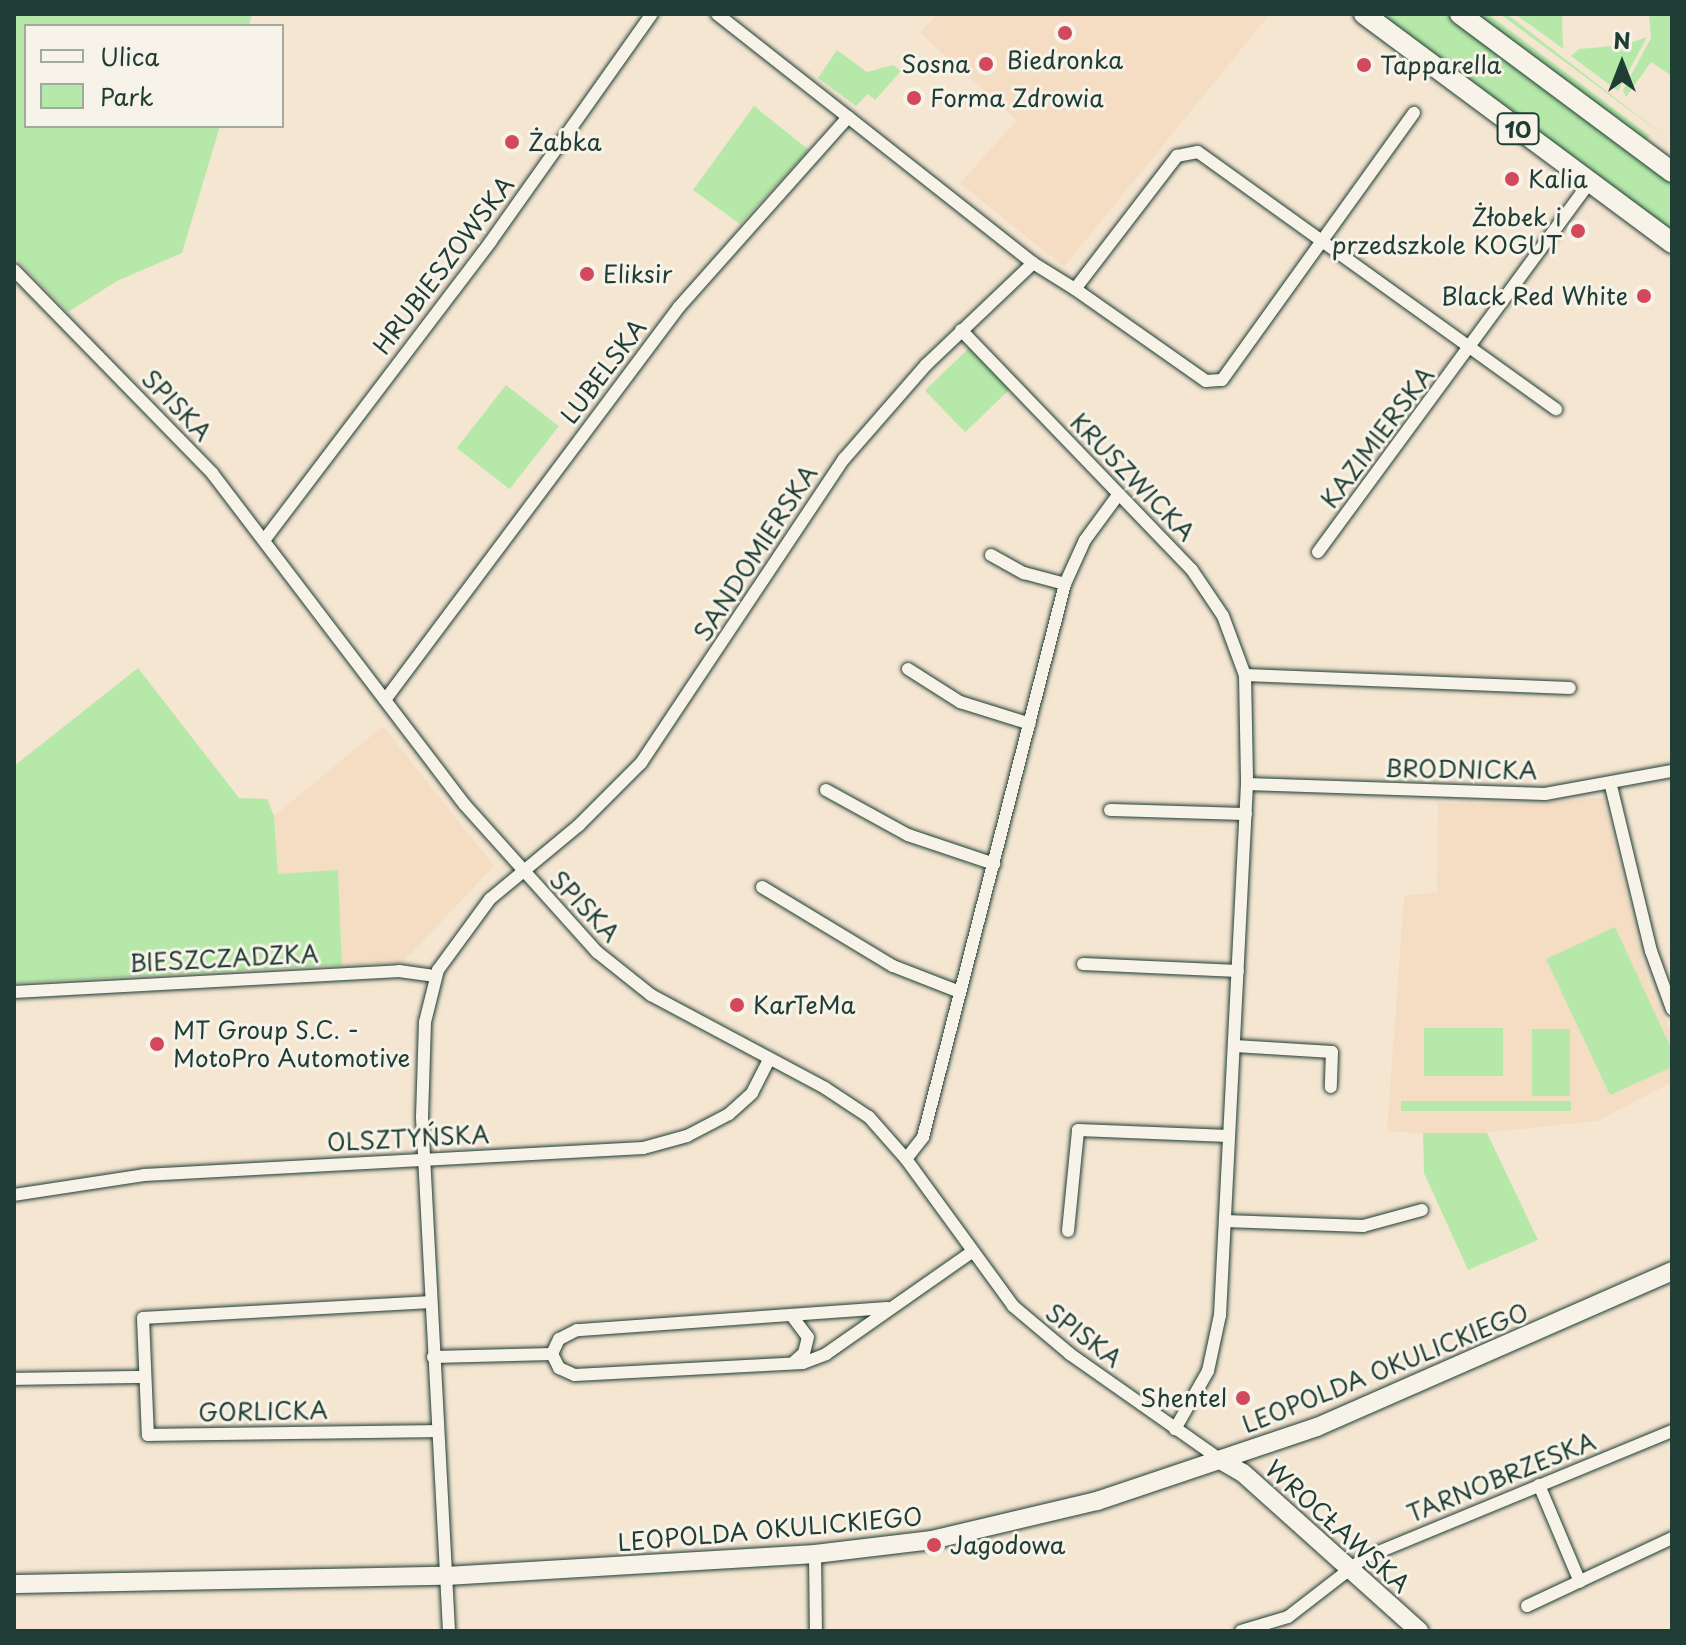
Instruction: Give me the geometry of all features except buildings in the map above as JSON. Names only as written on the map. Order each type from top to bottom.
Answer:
[{"type":"main road","name":"10","points":[[1364,14],[1672,243]]},
{"type":"main road","name":"10","points":[[1460,14],[1672,172]]},
{"type":"street","name":"HRUBIESZOWSKA","points":[[265,539],[491,241],[652,14]]},
{"type":"street","points":[[717,14],[1033,263],[1214,383],[1228,376],[1414,113]]},
{"type":"street","name":"LUBELSKA","points":[[385,700],[679,307],[848,117]]},
{"type":"street","points":[[1075,289],[1177,156],[1198,152],[1556,409]]},
{"type":"street","name":"KAZIMIERSKA","points":[[1318,552],[1471,348],[1590,182]]},
{"type":"street","name":"SANDOMIERSKA","points":[[522,872],[595,811],[641,763],[826,483],[961,330],[1033,263]]},
{"type":"street","name":"SPISKA","points":[[14,270],[195,455],[265,539],[385,700],[522,872],[620,971],[663,1002],[848,1102],[906,1159],[970,1253],[1029,1322],[1222,1461]]},
{"type":"street","name":"KRUSZWICKA","points":[[961,330],[1205,586],[1231,633],[1245,675],[1246,814],[1225,1221],[1215,1347],[1199,1391],[1175,1429]]},
{"type":"street","points":[[906,1159],[923,1137],[1065,584],[1085,540],[1118,495]]},
{"type":"street","points":[[991,555],[1024,573],[1065,584]]},
{"type":"street","points":[[908,669],[960,702],[1030,724]]},
{"type":"street","points":[[1245,675],[1570,688]]},
{"type":"street","name":"BRODNICKA","points":[[1247,784],[1500,795],[1611,786],[1672,771]]},
{"type":"street","points":[[1611,786],[1651,951],[1672,1009]]},
{"type":"street","points":[[826,790],[908,835],[994,864]]},
{"type":"street","points":[[1110,810],[1246,814]]},
{"type":"street","points":[[449,1631],[423,1158],[422,1051],[436,976],[478,913],[522,872]]},
{"type":"street","points":[[762,887],[893,966],[960,992]]},
{"type":"street","points":[[1083,964],[1238,971]]},
{"type":"street","name":"BIESZCZADZKA","points":[[14,992],[399,971],[436,976]]},
{"type":"street","points":[[1235,1046],[1332,1052],[1331,1087]]},
{"type":"street","name":"OLSZTYŃSKA","points":[[14,1195],[110,1178],[423,1158],[626,1151],[674,1140],[717,1122],[742,1104],[769,1059]]},
{"type":"street","points":[[1068,1231],[1078,1130],[1229,1136]]},
{"type":"street","points":[[1225,1221],[1363,1226],[1422,1210]]},
{"type":"street","points":[[552,1354],[559,1368],[575,1375],[791,1364],[826,1354],[887,1308],[970,1253]]},
{"type":"street","name":"LEOPOLDA OKULICKIEGO","points":[[14,1584],[446,1576],[815,1554],[992,1528],[1222,1461],[1348,1414],[1672,1271]]},
{"type":"street","name":"GORLICKA","points":[[430,1302],[143,1318],[148,1435],[437,1431]]},
{"type":"street","points":[[552,1354],[559,1339],[577,1330],[887,1308]]},
{"type":"street","points":[[791,1364],[804,1353],[808,1337],[792,1316]]},
{"type":"street","points":[[433,1357],[552,1354]]},
{"type":"street","points":[[14,1379],[145,1377]]},
{"type":"street","name":"TARNOBRZESKA","points":[[1241,1631],[1257,1629],[1297,1612],[1347,1566],[1672,1431]]},
{"type":"street","name":"WROCŁAWSKA","points":[[1222,1461],[1243,1473],[1419,1631]]},
{"type":"street","points":[[1539,1485],[1580,1582]]},
{"type":"street","points":[[1527,1606],[1672,1538]]},
{"type":"street","points":[[815,1554],[816,1631]]},
{"type":"shaded area","points":[[937,14],[1270,14],[1064,267],[960,183],[1017,120],[920,33]]},
{"type":"shaded area","points":[[383,726],[494,866],[403,962],[342,965],[338,871],[278,874],[274,816]]},
{"type":"shaded area","points":[[1603,798],[1649,986],[1672,1034],[1672,1082],[1597,1121],[1457,1136],[1387,1131],[1404,896],[1437,892],[1438,803],[1521,804]]},
{"type":"green space","points":[[14,14],[252,14],[250,24],[24,24],[24,128],[219,128],[182,253],[117,281],[68,312],[14,257]]},
{"type":"green space","points":[[1377,14],[1447,14],[1672,181],[1672,232]]},
{"type":"green space","points":[[1475,14],[1488,14],[1650,136],[1646,141]]},
{"type":"green space","points":[[1500,14],[1507,14],[1672,142],[1584,76]]},
{"type":"green space","points":[[1515,14],[1562,14],[1563,49],[1554,42]]},
{"type":"green space","points":[[1649,14],[1672,14],[1672,76],[1651,62],[1626,97],[1623,90],[1651,38]]},
{"type":"green space","points":[[1647,37],[1618,91],[1571,56],[1579,49],[1624,45]]},
{"type":"green space","points":[[837,50],[867,72],[893,65],[901,71],[875,100],[868,94],[856,106],[818,78]]},
{"type":"green space","points":[[754,106],[809,150],[740,224],[693,190]]},
{"type":"green space","points":[[971,346],[1011,388],[965,432],[925,390]]},
{"type":"green space","points":[[506,385],[559,426],[510,489],[457,448]]},
{"type":"green space","points":[[138,668],[239,798],[267,799],[274,816],[278,874],[338,870],[342,965],[14,983],[14,766]]},
{"type":"green space","points":[[1615,927],[1672,1050],[1672,1067],[1610,1095],[1546,959]]},
{"type":"green space","points":[[1424,1028],[1503,1028],[1503,1076],[1424,1076]]},
{"type":"green space","points":[[1532,1029],[1570,1029],[1570,1096],[1532,1096]]},
{"type":"green space","points":[[1401,1101],[1571,1101],[1571,1111],[1401,1111]]},
{"type":"green space","points":[[1423,1133],[1487,1133],[1538,1240],[1468,1270],[1424,1173]]},
{"type":"place","name":"Biedronka","points":[[1065,33]]},
{"type":"place","name":"Sosna","points":[[986,64]]},
{"type":"place","name":"Tapparella","points":[[1364,65]]},
{"type":"place","name":"Forma Zdrowia","points":[[914,98]]},
{"type":"place","name":"Żabka","points":[[512,142]]},
{"type":"place","name":"Kalia","points":[[1512,179]]},
{"type":"place","name":"Żłobek i przedszkole KOGUT","points":[[1578,231]]},
{"type":"place","name":"Eliksir","points":[[587,274]]},
{"type":"place","name":"Black Red White","points":[[1644,296]]},
{"type":"place","name":"KarTeMa","points":[[737,1005]]},
{"type":"place","name":"MT Group S.C. - MotoPro Automotive","points":[[157,1044]]},
{"type":"place","name":"Shentel","points":[[1243,1398]]},
{"type":"place","name":"Jagodowa","points":[[934,1545]]}]
